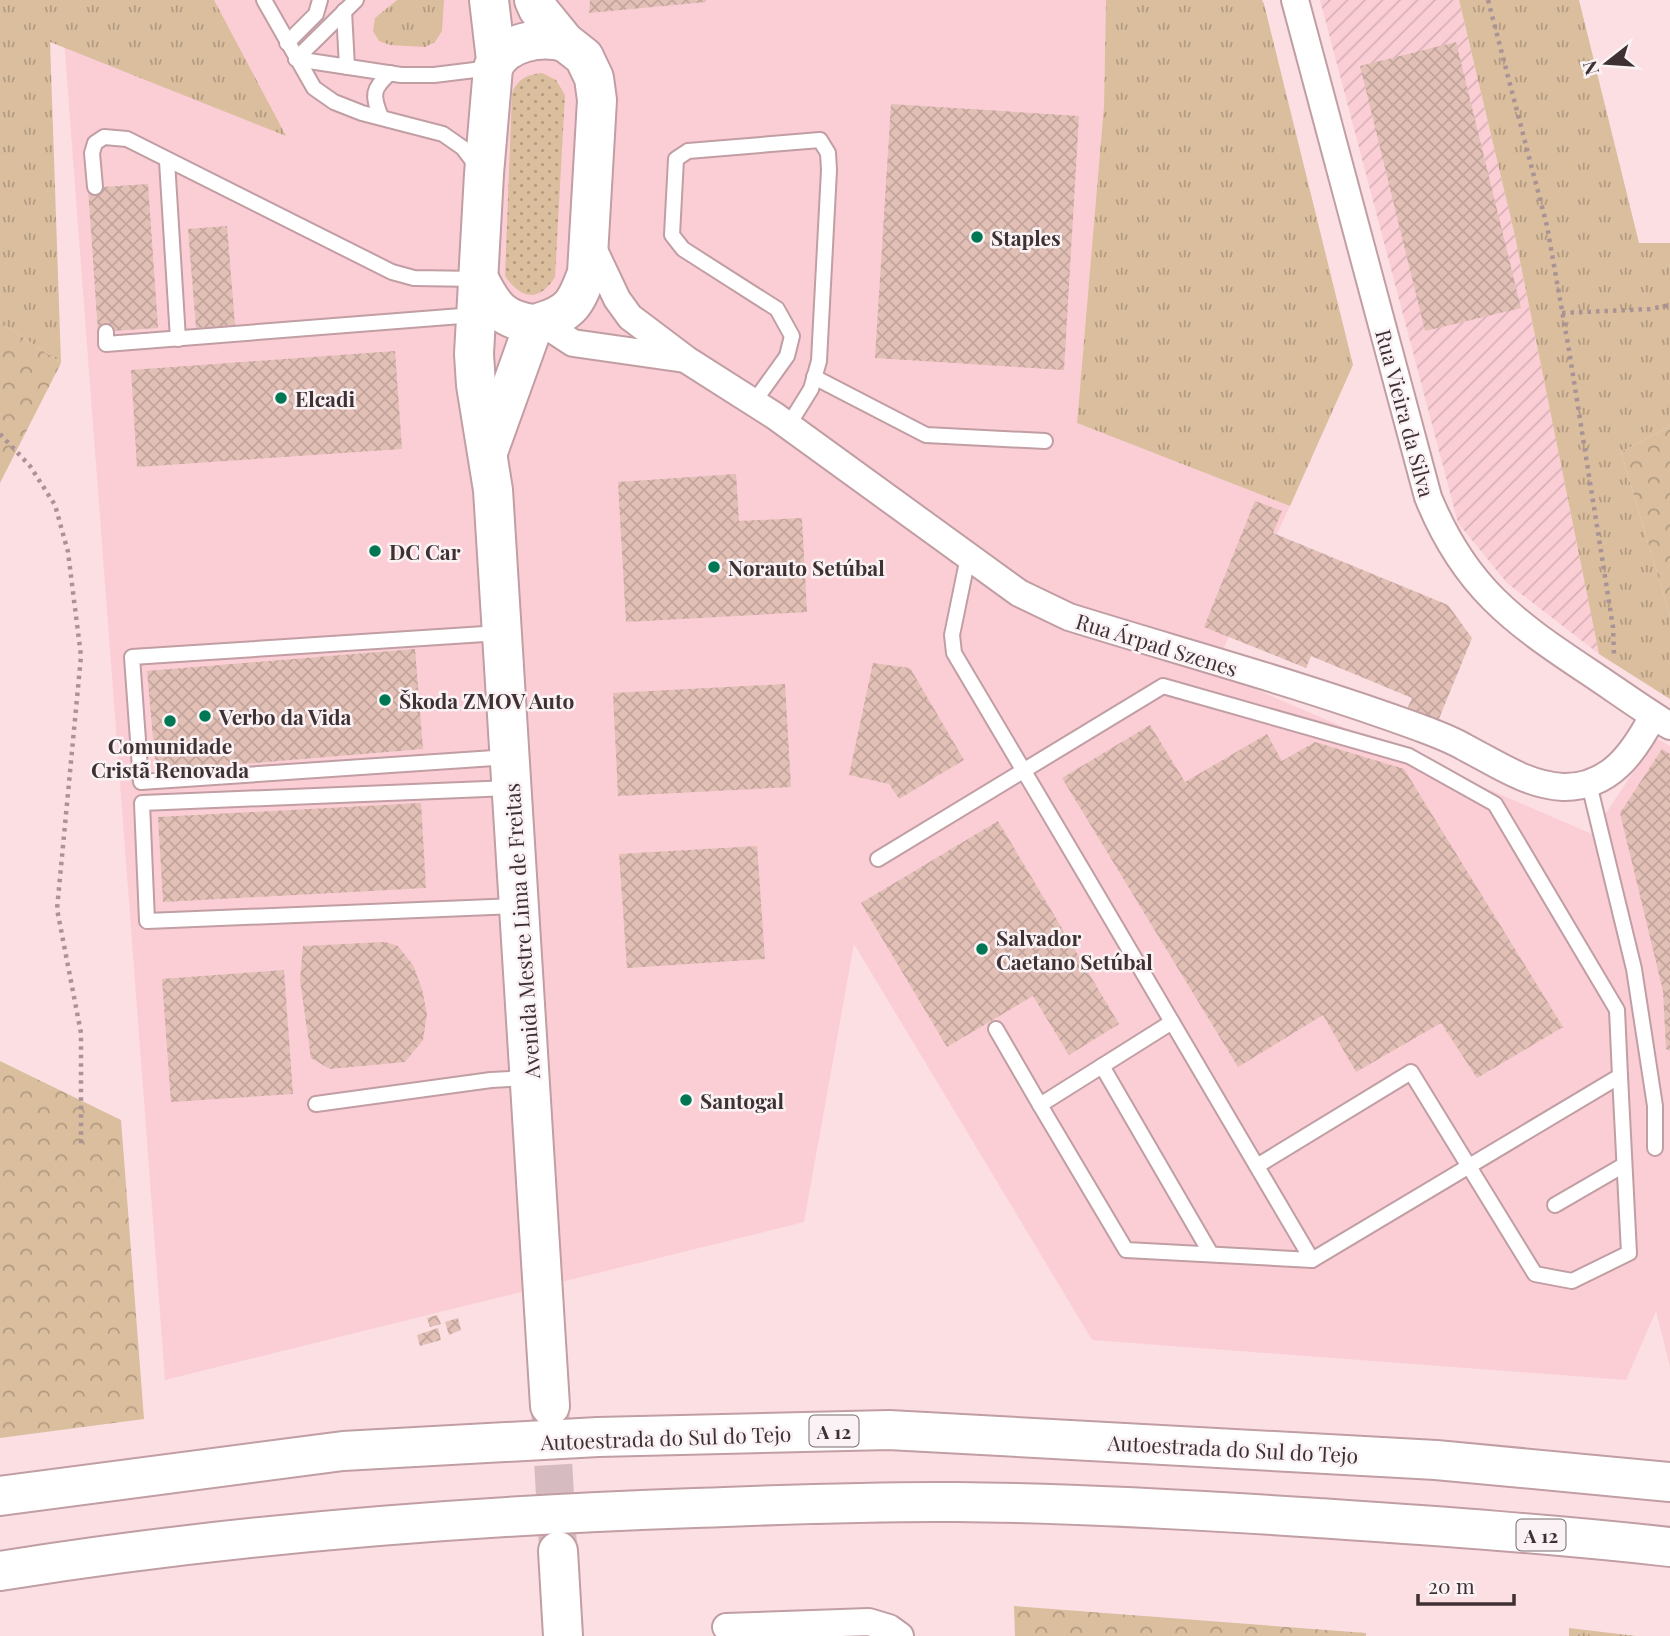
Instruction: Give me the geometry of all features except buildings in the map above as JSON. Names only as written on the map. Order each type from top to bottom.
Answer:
[{"type":"main road","points":[[489,0],[494,64]]},
{"type":"main road","points":[[477,297],[489,299],[501,313],[519,322],[537,323],[562,315],[579,293],[587,273],[597,100],[594,78],[584,57],[565,42],[538,9],[534,0]]},
{"type":"main road","points":[[494,64],[514,47],[531,40],[550,38],[565,42]]},
{"type":"main road","name":"Avenida Mestre Lima de Freitas","points":[[494,64],[477,297],[476,385],[492,489],[550,1406]]},
{"type":"main road","name":"Avenida Mestre Lima de Freitas","points":[[487,457],[537,323]]},
{"type":"main road","name":"Autoestrada do Sul do Tejo","points":[[0,1496],[343,1451],[598,1437],[889,1430],[1436,1460],[1670,1482]]},
{"type":"main road","name":"A 12","points":[[0,1571],[237,1539],[376,1526],[543,1515],[827,1503],[956,1502],[1162,1508],[1426,1525],[1670,1547]]},
{"type":"main road","points":[[558,1551],[563,1636]]},
{"type":"street","name":"Rua Vieira da Silva","points":[[1295,0],[1427,497],[1442,531],[1471,577],[1509,616],[1662,721]]},
{"type":"street","name":"Rua Árpad Szenes","points":[[589,239],[617,299],[631,317],[687,359],[788,426],[1019,593],[1069,617],[1392,717],[1463,746],[1518,776],[1542,784],[1565,787],[1589,784],[1612,771],[1630,756],[1662,721]]},
{"type":"street","name":"Rua Árpad Szenes","points":[[537,323],[573,343],[687,359]]},
{"type":"street","points":[[726,1627],[869,1622],[889,1628],[900,1636]]},
{"type":"lane","points":[[264,0],[314,88],[334,102],[443,134],[463,148],[484,174]]},
{"type":"lane","points":[[288,43],[316,13],[320,0]]},
{"type":"lane","points":[[296,59],[356,0]]},
{"type":"lane","points":[[344,11],[347,67]]},
{"type":"lane","points":[[296,59],[401,75],[434,75],[494,64]]},
{"type":"lane","points":[[381,117],[374,100],[378,85],[390,73]]},
{"type":"lane","points":[[95,187],[92,153],[95,143],[104,137],[127,139],[166,161],[392,272],[477,297]]},
{"type":"lane","points":[[754,402],[787,356],[792,335],[777,309],[683,249],[672,235],[677,159],[688,151],[820,140],[828,153],[819,362],[811,389],[788,426]]},
{"type":"lane","points":[[166,161],[178,339]]},
{"type":"lane","points":[[106,332],[106,344],[178,339],[477,297]]},
{"type":"lane","points":[[814,377],[926,435],[1045,441]]},
{"type":"lane","points":[[968,556],[952,635],[954,653],[1312,1260]]},
{"type":"lane","points":[[502,633],[132,657],[141,782],[511,772]]},
{"type":"lane","points":[[877,859],[1163,686],[1409,756],[1494,804],[1617,1010],[1629,1253],[1572,1281],[1535,1274],[1412,1072],[1257,1166]]},
{"type":"lane","points":[[511,772],[142,803],[147,921],[519,906]]},
{"type":"lane","points":[[1589,784],[1634,968],[1655,1106],[1655,1149]]},
{"type":"lane","points":[[1040,1105],[1172,1022]]},
{"type":"lane","points":[[996,1029],[1126,1250],[1312,1260],[1620,1076]]},
{"type":"lane","points":[[1102,1066],[1211,1254]]},
{"type":"lane","points":[[316,1104],[491,1080],[530,1078]]},
{"type":"lane","points":[[1555,1205],[1625,1165]]},
{"type":"path","points":[[1488,0],[1547,226],[1613,627],[1614,662]]},
{"type":"path","points":[[1562,313],[1650,309],[1670,305]]},
{"type":"path","points":[[0,434],[30,466],[55,505],[68,552],[80,656],[57,909],[81,1032],[81,1144]]},
{"type":"shaded area","points":[[61,0],[1106,0],[1104,105],[1077,423],[1290,506],[1213,671],[1592,834],[1656,738],[1670,746],[1670,1367],[1656,1311],[1626,1380],[1092,1340],[854,944],[804,1222],[165,1380]]},
{"type":"shaded area","points":[[1320,0],[1459,0],[1515,236],[1599,654],[1507,583],[1458,523]]},
{"type":"green space","points":[[0,0],[214,0],[286,136],[50,42],[61,363],[0,322]]},
{"type":"green space","points":[[397,0],[444,0],[442,31],[435,42],[425,47],[390,45],[379,41],[373,31],[375,18]]},
{"type":"green space","points":[[1106,0],[1262,0],[1264,4],[1353,365],[1290,506],[1077,423],[1104,105]]},
{"type":"green space","points":[[1459,0],[1579,0],[1639,243],[1670,243],[1670,426],[1621,452],[1670,616],[1670,699],[1599,654],[1515,236]]},
{"type":"green space","points":[[542,73],[556,80],[565,95],[555,277],[543,291],[530,295],[517,290],[505,276],[512,94],[523,79]]},
{"type":"green space","points":[[0,322],[61,363],[0,483]]},
{"type":"green space","points":[[1670,426],[1670,616],[1621,452]]},
{"type":"green space","points":[[0,1061],[121,1120],[144,1419],[0,1438]]},
{"type":"green space","points":[[1014,1606],[1366,1633],[1366,1636],[1015,1636]]},
{"type":"green space","points":[[1569,1628],[1636,1636],[1569,1636]]},
{"type":"tunnel","points":[[550,1408],[558,1547]]},
{"type":"place","name":"Staples","points":[[977,237]]},
{"type":"place","name":"Elcadi","points":[[281,398]]},
{"type":"place","name":"DC Car","points":[[375,551]]},
{"type":"place","name":"Norauto Setúbal","points":[[714,567]]},
{"type":"place","name":"Škoda ZMOV Auto","points":[[385,700]]},
{"type":"place","name":"Verbo da Vida","points":[[205,716]]},
{"type":"place","name":"Comunidade Cristã Renovada","points":[[170,721]]},
{"type":"place","name":"Salvador Caetano Setúbal","points":[[982,949]]},
{"type":"place","name":"Santogal","points":[[686,1100]]}]
